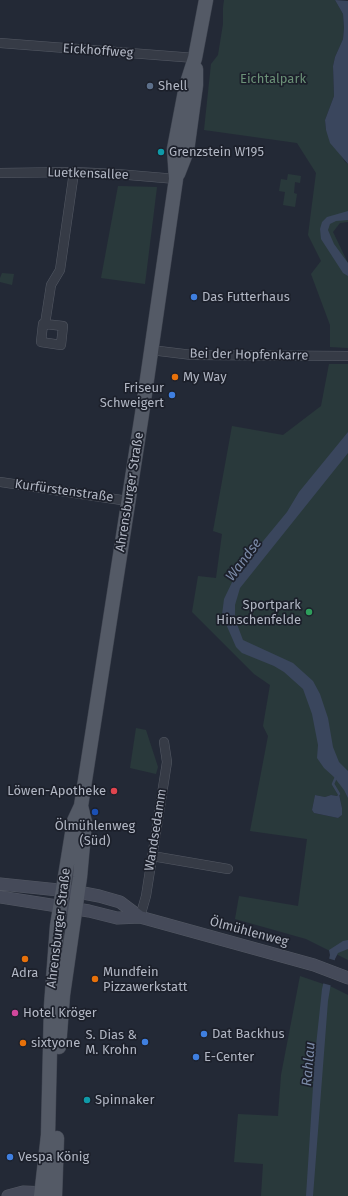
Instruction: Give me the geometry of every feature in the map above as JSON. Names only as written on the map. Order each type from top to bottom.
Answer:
[{"type":"main road","name":"Ahrensburger Straße","points":[[48,1194],[46,1155],[49,1118],[52,986],[62,890],[74,821],[81,806],[176,179],[187,152],[196,85],[195,58],[206,0]]},
{"type":"main road","name":"Ahrensburger Straße","points":[[48,1194],[63,995],[76,909],[85,822],[81,806]]},
{"type":"main road","name":"Ölmühlenweg","points":[[0,884],[62,890],[99,896],[120,902],[140,917]]},
{"type":"main road","name":"Ölmühlenweg","points":[[0,897],[76,909],[117,918],[140,917],[323,968],[343,976]]},
{"type":"main road","points":[[8,1196],[23,1192],[48,1194]]},
{"type":"street","name":"Eickhoffweg","points":[[0,43],[195,58]]},
{"type":"street","name":"Luetkensallee","points":[[0,173],[74,172],[176,179]]},
{"type":"street","points":[[45,324],[51,285],[60,270],[74,172]]},
{"type":"street","name":"Bei der Hopfenkarre","points":[[151,350],[192,355],[348,356]]},
{"type":"street","name":"Kurfürstenstraße","points":[[0,482],[128,501]]},
{"type":"street","name":"Wandsedamm","points":[[140,917],[146,896],[166,762],[164,742]]},
{"type":"street","points":[[152,856],[228,869]]},
{"type":"green space","name":"Eichtalpark","points":[[224,0],[335,0],[343,14],[343,39],[335,57],[333,66],[334,96],[325,120],[326,130],[345,162],[348,164],[348,222],[340,223],[333,232],[348,263],[348,348],[330,347],[330,325],[311,274],[321,261],[308,235],[316,173],[297,143],[204,130],[211,64],[218,55],[223,24]]},
{"type":"green space","points":[[288,174],[301,176],[300,183],[295,182],[294,193],[297,194],[295,207],[283,205],[285,192],[279,191],[281,179],[287,180]]},
{"type":"green space","points":[[118,186],[157,187],[145,284],[101,278]]},
{"type":"green space","points":[[2,273],[14,274],[12,285],[0,282]]},
{"type":"green space","points":[[329,364],[348,364],[348,960],[306,939],[235,919],[239,896],[298,906],[307,839],[250,831],[268,736],[263,726],[270,685],[254,674],[192,612],[198,576],[216,578],[222,534],[213,531],[232,426],[283,435],[321,406]],"holes":[[[339,794],[342,815],[338,818],[314,813],[312,810],[315,795],[325,797],[331,795],[337,796]]]},
{"type":"green space","points":[[136,728],[146,730],[158,767],[156,774],[130,768]]},
{"type":"green space","points":[[300,976],[332,987],[348,995],[348,1196],[261,1196],[263,1164],[234,1162],[238,1114],[278,1116],[281,1075]]},
{"type":"water","points":[[335,0],[348,1],[348,164],[330,143],[325,120],[334,96],[333,66],[335,57],[343,39],[344,28],[343,14]]},
{"type":"water","points":[[348,211],[348,220],[336,221],[330,224],[328,230],[334,244],[348,263],[348,276],[343,273],[321,239],[320,229],[322,222],[327,217]]},
{"type":"water","points":[[348,432],[348,453],[240,588],[235,605],[235,619],[243,640],[293,663],[313,681],[320,694],[328,718],[333,747],[339,762],[348,771],[348,798],[334,777],[324,768],[317,758],[318,745],[312,714],[303,689],[284,672],[274,666],[242,653],[236,647],[222,615],[224,599],[236,574],[287,512],[299,492]]},
{"type":"water","points":[[339,794],[342,815],[338,818],[314,813],[312,810],[315,795],[325,797],[331,795],[337,796]]},
{"type":"water","points":[[348,940],[348,949],[338,953],[335,959],[328,1001],[313,1196],[306,1196],[315,1055],[322,989],[330,955],[329,950],[343,941]]},
{"type":"pier","points":[[327,958],[337,961],[333,986],[322,983]]},
{"type":"waterway","points":[[336,777],[333,784],[339,794]]},
{"type":"place","name":"Shell","points":[[150,86]]},
{"type":"place","name":"Grenzstein W195","points":[[161,152]]},
{"type":"place","name":"Das Futterhaus","points":[[194,297]]},
{"type":"place","name":"My Way","points":[[175,377]]},
{"type":"place","name":"Friseur Schweigert","points":[[172,395]]},
{"type":"place","name":"Sportpark Hinschenfelde","points":[[309,612]]},
{"type":"place","name":"Löwen-Apotheke","points":[[114,791]]},
{"type":"place","name":"Ölmühlenweg (Süd)","points":[[95,812]]},
{"type":"place","name":"Adra","points":[[25,959]]},
{"type":"place","name":"Mundfein Pizzawerkstatt","points":[[95,979]]},
{"type":"place","name":"Hotel Kröger","points":[[15,1013]]},
{"type":"place","name":"Dat Backhus","points":[[204,1034]]},
{"type":"place","name":"S. Dias & M. Krohn","points":[[145,1042]]},
{"type":"place","name":"sixtyone","points":[[23,1043]]},
{"type":"place","name":"E-Center","points":[[196,1057]]},
{"type":"place","name":"Spinnaker","points":[[87,1100]]},
{"type":"place","name":"Vespa König","points":[[10,1157]]},
{"type":"water label","name":"Wandse","points":[[244,560]]},
{"type":"water label","name":"Rahlau","points":[[309,1064]]}]
